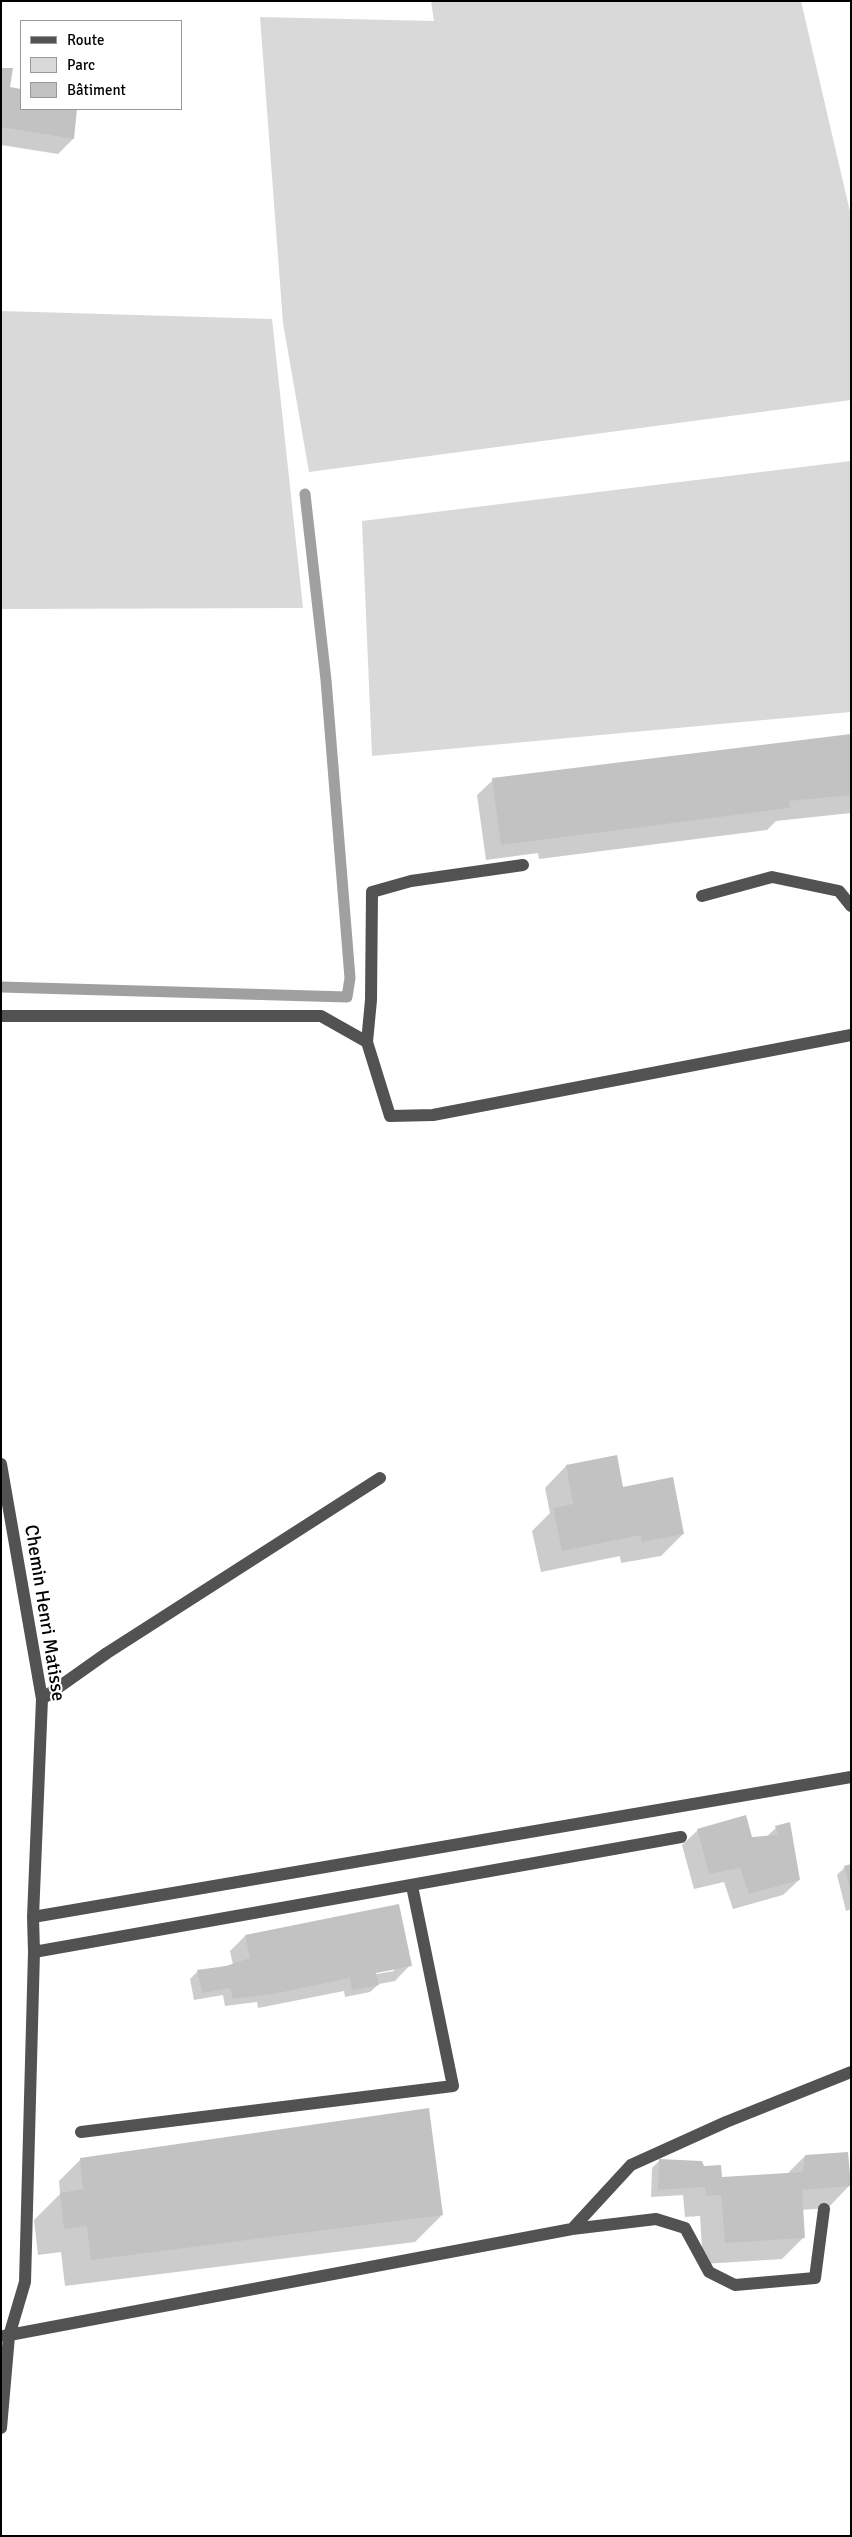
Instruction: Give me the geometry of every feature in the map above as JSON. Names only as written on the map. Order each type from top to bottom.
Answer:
[{"type":"street","points":[[523,865],[411,881],[372,892],[371,1000],[367,1042],[390,1116],[433,1115],[851,1035]]},
{"type":"street","points":[[702,896],[772,877],[839,891],[851,906]]},
{"type":"street","points":[[1,1016],[321,1016],[367,1042]]},
{"type":"street","name":"Chemin Henri Matisse","points":[[1,1464],[42,1699],[33,1917],[34,1952],[25,2282],[5,2336],[1,2428]]},
{"type":"street","points":[[42,1699],[107,1653],[380,1478]]},
{"type":"street","points":[[33,1917],[851,1777]]},
{"type":"street","points":[[34,1952],[681,1837]]},
{"type":"street","points":[[80,2132],[453,2086],[412,1886]]},
{"type":"street","points":[[572,2229],[631,2165],[735,2118],[851,2072]]},
{"type":"street","points":[[5,2336],[572,2229],[656,2219],[685,2228],[709,2272],[735,2285],[815,2278],[824,2209]]},
{"type":"green space","points":[[431,1],[801,1],[851,216],[851,400],[309,472],[283,323],[260,17],[434,21]]},
{"type":"green space","points":[[1,311],[272,319],[303,608],[1,609]]},
{"type":"green space","points":[[851,461],[851,712],[372,756],[362,521]]},
{"type":"building","points":[[1,68],[13,68],[10,87],[20,89],[20,110],[77,110],[74,139],[1,127]]},
{"type":"building","points":[[851,734],[851,795],[789,801],[790,808],[501,845],[492,778]]},
{"type":"building","points":[[617,1455],[623,1487],[673,1477],[684,1534],[642,1542],[641,1535],[562,1551],[553,1508],[573,1504],[566,1465]]},
{"type":"building","points":[[746,1815],[752,1837],[778,1835],[775,1826],[790,1822],[800,1880],[749,1894],[740,1868],[709,1874],[697,1829]]},
{"type":"building","points":[[851,1864],[851,1889],[850,1889],[844,1866]]},
{"type":"building","points":[[399,1904],[412,1966],[376,1973],[379,1985],[352,1990],[350,1978],[273,1994],[233,1999],[230,1988],[202,1993],[197,1970],[226,1966],[250,1958],[245,1935]]},
{"type":"building","points":[[429,2108],[443,2215],[91,2260],[87,2226],[64,2229],[60,2193],[83,2189],[80,2158]]},
{"type":"building","points":[[848,2152],[851,2186],[802,2190],[805,2238],[725,2243],[721,2195],[706,2196],[705,2187],[658,2190],[659,2159],[702,2161],[704,2166],[721,2165],[722,2177],[803,2172],[805,2155]]},
{"type":"waterway","points":[[1,987],[347,997],[350,978],[326,680],[305,494]]}]
